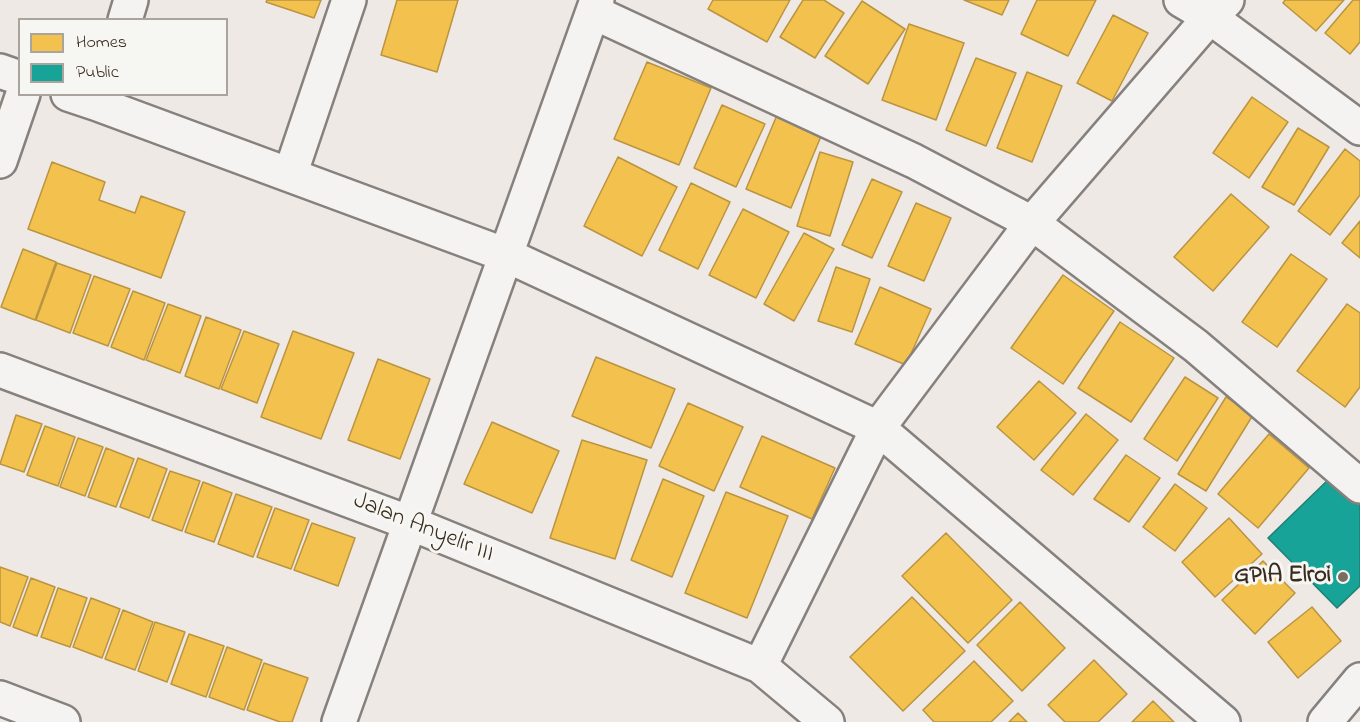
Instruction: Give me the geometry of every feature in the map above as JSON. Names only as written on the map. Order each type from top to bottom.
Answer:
[{"type":"street","points":[[125,18],[131,0]]},
{"type":"street","points":[[290,175],[349,0]]},
{"type":"street","points":[[1181,0],[1218,9],[1360,128]]},
{"type":"street","points":[[339,722],[595,6],[914,161],[1032,223],[1196,346],[1360,486]]},
{"type":"street","points":[[760,666],[878,428],[1032,223],[1218,9]]},
{"type":"street","points":[[0,71],[18,77]]},
{"type":"street","points":[[0,161],[22,96]]},
{"type":"street","points":[[87,97],[506,255],[878,428],[1223,722]]},
{"type":"street","name":"Jalan Anyelir III","points":[[0,370],[410,523],[760,666],[827,722]]},
{"type":"street","points":[[1326,722],[1360,680]]},
{"type":"street","points":[[0,698],[63,722]]},
{"type":"building: Homes","points":[[267,0],[321,0],[314,18],[266,2]]},
{"type":"building: Homes","points":[[397,0],[458,0],[437,72],[381,55]]},
{"type":"building: Homes","points":[[713,0],[790,0],[767,42],[708,9]]},
{"type":"building: Homes","points":[[803,0],[824,0],[844,13],[815,58],[780,37]]},
{"type":"building: Homes","points":[[964,0],[1009,0],[1002,15]]},
{"type":"building: Homes","points":[[1037,0],[1096,0],[1068,56],[1021,34]]},
{"type":"building: Homes","points":[[1285,0],[1344,0],[1316,31],[1283,3]]},
{"type":"building: Homes","points":[[1353,0],[1360,0],[1360,42],[1350,54],[1325,33]]},
{"type":"building: Homes","points":[[862,1],[905,29],[868,84],[825,56]]},
{"type":"building: Homes","points":[[1113,15],[1148,33],[1112,101],[1077,83]]},
{"type":"building: Homes","points":[[909,24],[964,43],[936,120],[882,100]]},
{"type":"building: Homes","points":[[976,58],[1016,73],[986,146],[946,130]]},
{"type":"building: Homes","points":[[647,62],[711,88],[679,165],[614,139]]},
{"type":"building: Homes","points":[[1027,72],[1062,86],[1032,162],[997,148]]},
{"type":"building: Homes","points":[[1252,97],[1288,122],[1249,178],[1213,153]]},
{"type":"building: Homes","points":[[722,105],[765,124],[736,187],[694,168]]},
{"type":"building: Homes","points":[[777,115],[822,134],[791,208],[746,189]]},
{"type":"building: Homes","points":[[1298,128],[1329,147],[1294,205],[1262,187]]},
{"type":"building: Homes","points":[[1345,149],[1360,161],[1360,195],[1330,235],[1298,211]]},
{"type":"building: Homes","points":[[820,152],[853,162],[830,236],[797,226]]},
{"type":"building: Homes","points":[[618,157],[677,187],[642,256],[584,226]]},
{"type":"building: Homes","points":[[52,162],[105,182],[99,200],[135,213],[141,196],[185,212],[161,278],[28,229]]},
{"type":"building: Homes","points":[[872,179],[902,192],[872,258],[842,245]]},
{"type":"building: Homes","points":[[691,183],[730,202],[698,269],[659,250]]},
{"type":"building: Homes","points":[[1231,194],[1269,227],[1213,291],[1174,257]]},
{"type":"building: Homes","points":[[916,203],[951,218],[924,281],[888,266]]},
{"type":"building: Homes","points":[[743,209],[789,232],[756,298],[709,275]]},
{"type":"building: Homes","points":[[1360,221],[1360,258],[1342,243]]},
{"type":"building: Homes","points":[[804,233],[834,249],[794,321],[764,304]]},
{"type":"building: Homes","points":[[23,249],[56,262],[35,320],[1,307]]},
{"type":"building: Homes","points":[[1291,254],[1327,279],[1277,347],[1242,322]]},
{"type":"building: Homes","points":[[57,263],[91,275],[70,333],[36,320]]},
{"type":"building: Homes","points":[[836,267],[870,279],[852,332],[818,321]]},
{"type":"building: Homes","points":[[1063,275],[1114,311],[1063,384],[1011,348]]},
{"type":"building: Homes","points":[[94,276],[130,289],[108,346],[73,333]]},
{"type":"building: Homes","points":[[880,287],[931,309],[906,365],[855,344]]},
{"type":"building: Homes","points":[[133,291],[165,303],[144,360],[111,347]]},
{"type":"building: Homes","points":[[168,304],[201,316],[180,373],[146,360]]},
{"type":"building: Homes","points":[[1347,304],[1360,313],[1360,387],[1345,407],[1297,371]]},
{"type":"building: Homes","points":[[206,317],[241,330],[219,389],[185,376]]},
{"type":"building: Homes","points":[[1120,322],[1174,358],[1131,422],[1078,388]]},
{"type":"building: Homes","points":[[244,331],[279,344],[257,403],[221,389]]},
{"type":"building: Homes","points":[[293,331],[354,353],[321,439],[261,417]]},
{"type":"building: Homes","points":[[596,357],[675,389],[651,448],[572,416]]},
{"type":"building: Homes","points":[[378,359],[430,379],[400,459],[348,440]]},
{"type":"building: Homes","points":[[1185,377],[1218,398],[1177,461],[1144,439]]},
{"type":"building: Homes","points":[[1039,381],[1076,413],[1034,460],[997,427]]},
{"type":"building: Homes","points":[[1226,397],[1253,415],[1206,491],[1178,474]]},
{"type":"building: Homes","points":[[688,403],[743,427],[714,491],[659,466]]},
{"type":"building: Homes","points":[[1086,414],[1118,440],[1073,495],[1041,470]]},
{"type":"building: Homes","points":[[16,415],[42,424],[24,472],[0,464]]},
{"type":"building: Homes","points":[[492,422],[559,451],[532,513],[464,484]]},
{"type":"building: Homes","points":[[45,426],[75,437],[58,486],[27,475]]},
{"type":"building: Homes","points":[[1269,434],[1309,468],[1258,528],[1218,494]]},
{"type":"building: Homes","points":[[762,436],[835,468],[812,519],[740,487]]},
{"type":"building: Homes","points":[[78,438],[103,447],[85,496],[60,487]]},
{"type":"building: Homes","points":[[582,440],[647,460],[615,559],[550,538]]},
{"type":"building: Homes","points":[[106,448],[134,459],[116,507],[88,497]]},
{"type":"building: Homes","points":[[1126,455],[1160,478],[1129,522],[1094,499]]},
{"type":"building: Homes","points":[[138,458],[167,469],[149,518],[120,507]]},
{"type":"building: Homes","points":[[170,471],[200,481],[182,531],[152,520]]},
{"type":"building: Homes","points":[[663,479],[704,496],[672,577],[631,560]]},
{"type":"building: Homes","points":[[203,482],[232,493],[214,542],[185,532]]},
{"type":"building: Homes","points":[[1175,484],[1207,508],[1175,551],[1143,527]]},
{"type":"building: Homes","points":[[726,492],[788,516],[747,618],[685,593]]},
{"type":"building: Homes","points":[[236,494],[272,507],[253,557],[218,544]]},
{"type":"building: Homes","points":[[275,508],[309,520],[291,569],[257,557]]},
{"type":"building: Homes","points":[[1229,518],[1262,554],[1215,597],[1182,562]]},
{"type":"building: Homes","points":[[312,523],[355,538],[338,586],[294,570]]},
{"type":"building: Homes","points":[[946,533],[1012,600],[968,643],[902,576]]},
{"type":"building: Homes","points":[[1263,561],[1295,593],[1255,634],[1222,600]]},
{"type":"building: Homes","points":[[0,567],[28,577],[10,626],[0,622]]},
{"type":"building: Homes","points":[[31,578],[55,587],[37,636],[13,627]]},
{"type":"building: Homes","points":[[58,588],[87,598],[70,647],[41,637]]},
{"type":"building: Homes","points":[[912,597],[965,651],[903,711],[850,657]]},
{"type":"building: Homes","points":[[91,598],[120,609],[102,658],[73,647]]},
{"type":"building: Homes","points":[[1020,602],[1065,648],[1022,691],[977,645]]},
{"type":"building: Homes","points":[[1312,607],[1341,641],[1298,678],[1268,642]]},
{"type":"building: Homes","points":[[123,610],[153,622],[135,670],[105,659]]},
{"type":"building: Homes","points":[[155,622],[185,632],[167,682],[138,671]]},
{"type":"building: Homes","points":[[189,634],[224,646],[206,697],[171,684]]},
{"type":"building: Homes","points":[[227,647],[262,660],[244,710],[209,697]]},
{"type":"building: Homes","points":[[1094,660],[1127,694],[1098,722],[1065,722],[1048,705]]},
{"type":"building: Homes","points":[[974,661],[1013,701],[991,722],[934,722],[923,710]]},
{"type":"building: Homes","points":[[264,663],[308,678],[292,722],[280,722],[247,710]]},
{"type":"building: Homes","points":[[1153,701],[1174,722],[1132,722]]},
{"type":"building: Homes","points":[[1018,713],[1027,722],[1009,722]]},
{"type":"building: Public","points":[[1332,476],[1360,505],[1360,586],[1337,608],[1268,538]]},
{"type":"place","name":"GPIA Elroi","points":[[1343,577]]}]
